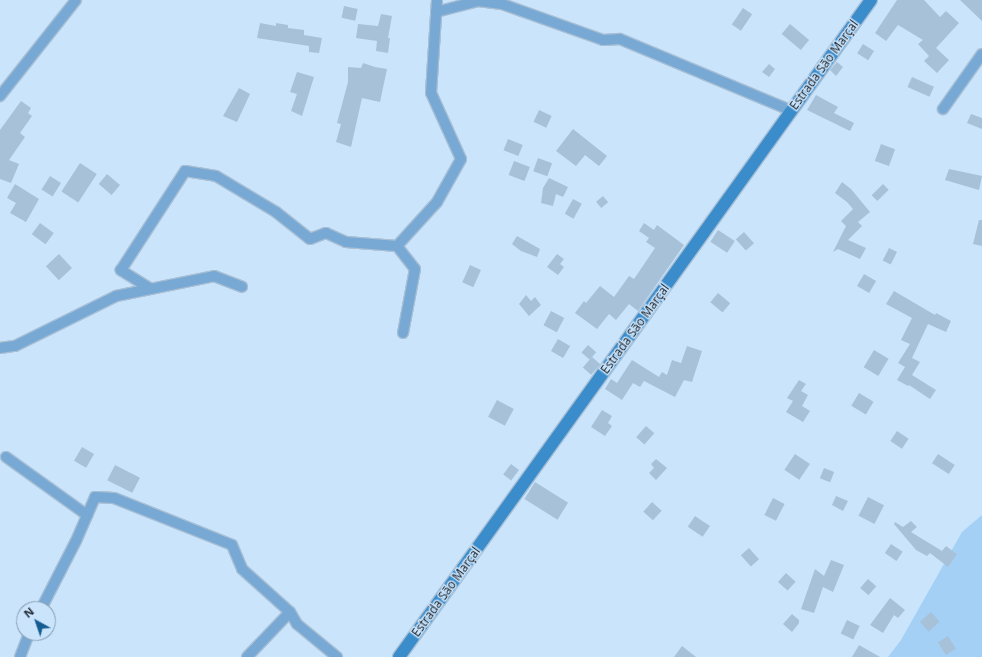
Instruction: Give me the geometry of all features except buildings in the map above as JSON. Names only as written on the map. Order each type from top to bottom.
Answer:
[{"type":"street","points":[[0,96],[76,0]]},
{"type":"street","points":[[397,246],[437,202],[461,159],[431,93],[437,0]]},
{"type":"street","name":"Estrada São Marçal","points":[[399,657],[871,0]]},
{"type":"street","points":[[436,12],[478,1],[502,4],[603,40],[620,39],[792,111]]},
{"type":"street","points":[[943,109],[982,54]]},
{"type":"street","points":[[151,289],[121,270],[185,171],[216,176],[276,212],[310,239],[326,233],[346,242],[397,246],[415,269],[403,333]]},
{"type":"street","points":[[0,348],[15,346],[116,296],[214,276],[242,287]]},
{"type":"street","points":[[6,457],[87,515]]},
{"type":"street","points":[[45,601],[76,541],[94,497],[114,498],[232,545],[242,569],[290,612],[297,624],[338,657]]},
{"type":"street","points":[[247,657],[290,612]]},
{"type":"street","points":[[20,657],[26,641]]},
{"type":"shaded area","points":[[982,515],[982,657],[888,657],[901,640],[962,532]]}]
